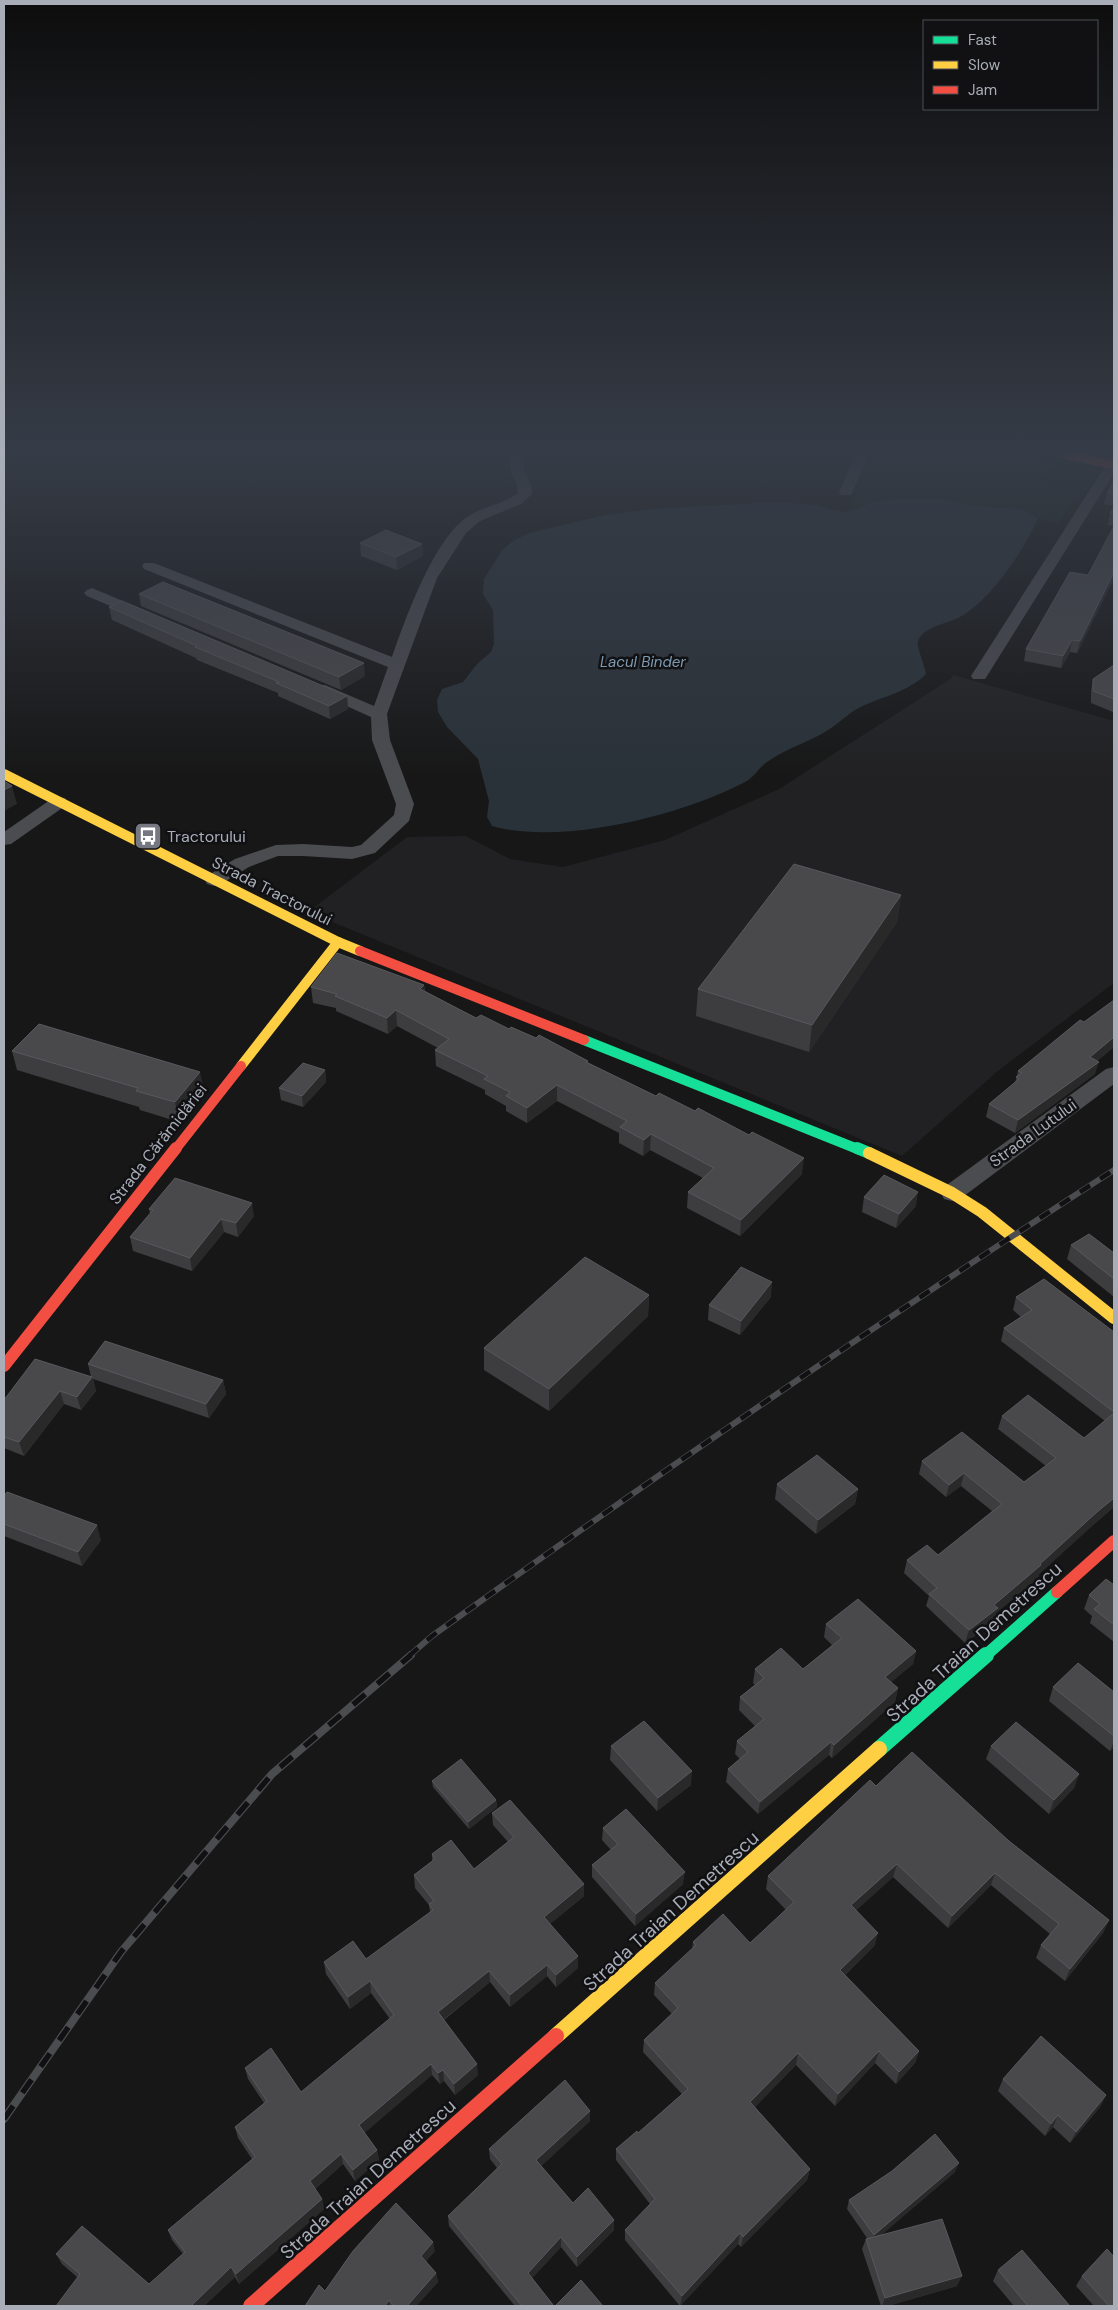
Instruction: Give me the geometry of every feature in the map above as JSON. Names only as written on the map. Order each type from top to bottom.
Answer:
[{"type":"street","points":[[214,880],[242,863],[276,851],[303,850],[352,853],[368,849],[403,817],[405,804],[381,740],[379,714],[430,578],[440,563]]},
{"type":"street","points":[[979,676],[1051,563]]},
{"type":"street","points":[[149,566],[397,665]]},
{"type":"street","points":[[92,593],[155,620]]},
{"type":"street","points":[[307,684],[379,714]]},
{"type":"street","name":"Strada Tractorului","points":[[4,774],[338,942],[889,1161],[952,1193],[1012,1235],[1114,1318]]},
{"type":"street","points":[[4,840],[59,802]]},
{"type":"street","name":"Strada Cărămidăriei","points":[[4,1366],[338,942]]},
{"type":"street","name":"Strada Lutului","points":[[952,1193],[1114,1074]]},
{"type":"street","name":"Strada Traian Demetrescu","points":[[251,2306],[1114,1541]]},
{"type":"shaded area","points":[[953,675],[1114,721],[1114,983],[999,1070],[902,1156],[308,912],[407,837],[466,836],[510,859],[563,867],[665,840],[779,789],[952,678]]},
{"type":"water","name":"Lacul Binder","points":[[494,563],[1013,563],[994,587],[971,610],[960,617],[930,629],[921,636],[918,641],[919,652],[926,674],[903,690],[850,713],[825,732],[774,757],[745,782],[719,794],[689,806],[621,824],[586,830],[552,832],[520,831],[492,826],[487,817],[489,801],[478,759],[447,727],[438,712],[437,700],[442,689],[463,682],[477,664],[491,652],[494,644],[493,610],[483,594],[484,579]]},
{"type":"building","points":[[1094,563],[1114,563],[1114,572],[1080,641],[1072,640],[1063,656],[1026,649],[1070,572],[1088,575]]},
{"type":"building","points":[[163,582],[364,663],[339,677],[139,594]]},
{"type":"building","points":[[122,601],[347,696],[329,706],[109,607]]},
{"type":"building","points":[[1114,665],[1114,699],[1093,691],[1093,679]]},
{"type":"building","points":[[4,781],[12,786],[4,790]]},
{"type":"building","points":[[794,864],[901,895],[812,1025],[698,989]]},
{"type":"building","points":[[337,953],[424,985],[420,989],[476,1018],[481,1015],[509,1029],[511,1027],[536,1038],[539,1035],[588,1061],[586,1062],[656,1096],[659,1093],[695,1111],[698,1108],[749,1135],[752,1132],[804,1158],[741,1220],[688,1192],[714,1168],[651,1134],[644,1140],[620,1127],[627,1121],[557,1085],[527,1108],[506,1096],[510,1092],[484,1079],[488,1076],[435,1050],[449,1039],[396,1010],[387,1018],[335,996],[337,994],[311,987]]},
{"type":"building","points":[[1114,1000],[1114,1037],[1090,1057],[1099,1062],[1018,1120],[989,1104],[1019,1079],[1016,1077],[1022,1073],[1018,1071],[1080,1020],[1084,1022]]},
{"type":"building","points":[[39,1024],[200,1072],[175,1102],[136,1091],[138,1088],[12,1051]]},
{"type":"building","points":[[303,1063],[325,1070],[302,1096],[279,1088]]},
{"type":"building","points":[[884,1175],[918,1192],[899,1214],[864,1197]]},
{"type":"building","points":[[175,1178],[252,1203],[236,1223],[221,1219],[190,1258],[130,1237],[153,1210],[149,1209]]},
{"type":"building","points":[[1089,1234],[1114,1253],[1114,1279],[1071,1245]]},
{"type":"building","points":[[585,1257],[649,1295],[549,1389],[484,1348]]},
{"type":"building","points":[[741,1267],[772,1282],[741,1321],[709,1305]]},
{"type":"building","points":[[1044,1279],[1114,1332],[1114,1412],[1004,1328],[1032,1310],[1016,1297]]},
{"type":"building","points":[[105,1341],[223,1380],[206,1404],[88,1364]]},
{"type":"building","points":[[35,1359],[92,1377],[77,1397],[60,1391],[19,1442],[4,1437],[4,1400]]},
{"type":"building","points":[[1028,1395],[1084,1438],[1114,1413],[1114,1498],[994,1605],[998,1608],[969,1630],[929,1594],[937,1588],[907,1560],[927,1545],[938,1555],[1002,1504],[964,1473],[949,1485],[922,1461],[962,1432],[1024,1482],[1056,1458],[1002,1416]]},
{"type":"building","points":[[817,1455],[858,1489],[818,1520],[777,1484]]},
{"type":"building","points":[[7,1492],[97,1525],[78,1552],[4,1524],[4,1496]]},
{"type":"building","points":[[1106,1579],[1114,1585],[1114,1625],[1094,1609],[1100,1604],[1089,1595]]},
{"type":"building","points":[[858,1599],[916,1651],[885,1677],[898,1688],[834,1745],[831,1742],[760,1802],[728,1769],[748,1752],[737,1741],[764,1719],[740,1697],[764,1678],[755,1669],[781,1648],[803,1669],[842,1638],[826,1624]]},
{"type":"building","points":[[1078,1663],[1114,1692],[1114,1736],[1053,1687]]},
{"type":"building","points":[[644,1721],[692,1771],[658,1798],[611,1746]]},
{"type":"building","points":[[1016,1722],[1079,1774],[1054,1800],[991,1746]]},
{"type":"building","points":[[912,1752],[1009,1841],[1109,1920],[1070,1969],[1041,1945],[1059,1924],[995,1873],[952,1916],[897,1864],[851,1905],[878,1933],[840,1970],[919,2051],[899,2072],[879,2051],[838,2094],[798,2053],[750,2102],[810,2169],[743,2237],[740,2233],[682,2296],[625,2230],[655,2199],[616,2149],[637,2131],[638,2133],[688,2089],[644,2040],[678,2008],[655,1983],[696,1945],[693,1942],[723,1914],[750,1943],[794,1902],[768,1876],[870,1780],[876,1786]]},
{"type":"building","points":[[461,1759],[496,1800],[468,1822],[432,1781]]},
{"type":"building","points":[[510,1800],[584,1884],[544,1917],[578,1956],[556,1975],[547,1965],[510,1995],[489,1971],[438,2012],[477,2064],[454,2084],[443,2070],[438,2073],[431,2064],[359,2125],[377,2150],[353,2170],[341,2154],[310,2181],[322,2199],[236,2274],[231,2267],[191,2306],[56,2306],[80,2274],[56,2254],[82,2226],[149,2284],[185,2252],[168,2230],[255,2157],[235,2127],[267,2101],[245,2068],[271,2048],[301,2092],[394,2015],[370,1981],[348,1997],[324,1962],[353,1941],[366,1959],[433,1910],[429,1904],[434,1901],[414,1875],[435,1859],[432,1854],[451,1840],[474,1869],[514,1837],[492,1813]]},
{"type":"building","points":[[626,1809],[685,1872],[636,1914],[592,1865],[618,1844],[603,1828]]},
{"type":"building","points":[[1041,2036],[1106,2095],[1076,2132],[1058,2115],[1051,2124],[1003,2079]]},
{"type":"building","points":[[565,2080],[590,2111],[536,2160],[573,2203],[588,2188],[614,2220],[577,2257],[561,2237],[528,2273],[554,2306],[522,2306],[448,2216],[502,2164],[489,2149]]},
{"type":"building","points":[[935,2134],[959,2163],[874,2235],[849,2200],[892,2171]]},
{"type":"building","points":[[396,2203],[433,2242],[421,2256],[436,2273],[407,2306],[394,2306],[389,2300],[385,2306],[305,2306],[319,2285],[325,2291],[353,2251]]},
{"type":"building","points":[[942,2219],[962,2276],[885,2298],[866,2239]]},
{"type":"building","points":[[1107,2249],[1114,2257],[1114,2306],[1109,2306],[1082,2276]]},
{"type":"building","points":[[1022,2250],[1070,2306],[1028,2306],[998,2270]]},
{"type":"building","points":[[581,2280],[603,2306],[555,2306]]},
{"type":"railway","points":[[409,1656],[432,1636],[685,1457],[941,1283],[1114,1170]]},
{"type":"railway","points":[[4,2119],[121,1952],[272,1774],[411,1655]]},
{"type":"traffic: fast","points":[[584,1040],[869,1153]]},
{"type":"traffic: fast","points":[[879,1749],[1057,1592]]},
{"type":"traffic: slow","points":[[4,774],[338,942],[360,951]]},
{"type":"traffic: slow","points":[[241,1066],[338,942]]},
{"type":"traffic: slow","points":[[869,1153],[952,1193],[982,1212],[1114,1318]]},
{"type":"traffic: slow","points":[[556,2036],[879,1749]]},
{"type":"traffic: jam","points":[[360,951],[584,1040]]},
{"type":"traffic: jam","points":[[4,1366],[241,1066]]},
{"type":"traffic: jam","points":[[1057,1592],[1114,1541]]},
{"type":"traffic: jam","points":[[251,2306],[556,2036]]},
{"type":"place","name":"Tractorului","points":[[148,836]]}]
